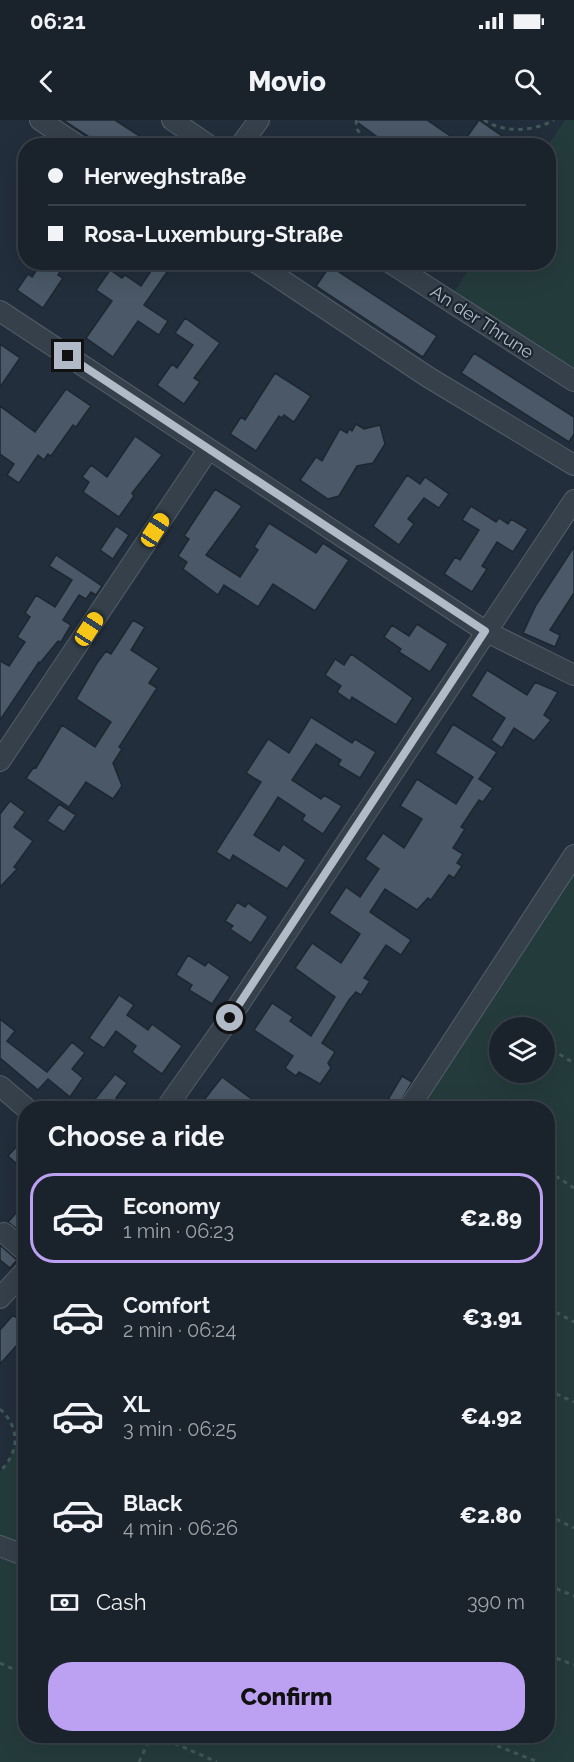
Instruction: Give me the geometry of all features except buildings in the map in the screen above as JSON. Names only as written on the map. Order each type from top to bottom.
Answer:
[{"type":"street","points":[[40,120],[67,138]]},
{"type":"street","points":[[172,120],[198,138]]},
{"type":"street","points":[[246,138],[259,120]]},
{"type":"street","points":[[267,270],[428,377],[574,465]]},
{"type":"street","name":"An der Thrune","points":[[402,270],[574,381]]},
{"type":"street","points":[[0,311],[485,631],[574,675]]},
{"type":"street","points":[[0,761],[208,450]]},
{"type":"street","points":[[171,1101],[230,1018],[574,500]]},
{"type":"street","points":[[414,1101],[574,855]]},
{"type":"street","points":[[0,1086],[18,1101]]},
{"type":"street","points":[[4,1233],[18,1245]]},
{"type":"street","points":[[0,1298],[18,1279]]},
{"type":"street","points":[[0,1546],[18,1553]]},
{"type":"path","points":[[356,120],[357,129],[363,138]]},
{"type":"path","points":[[484,120],[496,128],[514,130],[554,120]]},
{"type":"path","points":[[555,1052],[574,1064]]},
{"type":"path","points":[[555,1176],[574,1188]]},
{"type":"path","points":[[555,1312],[574,1322]]},
{"type":"path","points":[[555,1393],[574,1402]]},
{"type":"path","points":[[0,1409],[9,1417],[16,1439],[11,1460],[0,1471]]},
{"type":"path","points":[[555,1518],[574,1528]]},
{"type":"path","points":[[555,1588],[574,1596]]},
{"type":"path","points":[[555,1658],[574,1665]]},
{"type":"path","points":[[0,1664],[18,1672]]},
{"type":"path","points":[[139,1762],[148,1743]]},
{"type":"path","points":[[174,1743],[217,1762]]},
{"type":"path","points":[[490,1743],[538,1762]]},
{"type":"green space","points":[[565,120],[574,120],[574,381],[449,300],[468,270],[556,270],[556,138],[553,138]]},
{"type":"green space","points":[[574,855],[574,1762],[0,1762],[0,1471],[9,1460],[18,1438],[18,1743],[555,1743],[555,1101],[415,1101]]},
{"type":"route","points":[[68,356],[485,631],[230,1018]]}]
